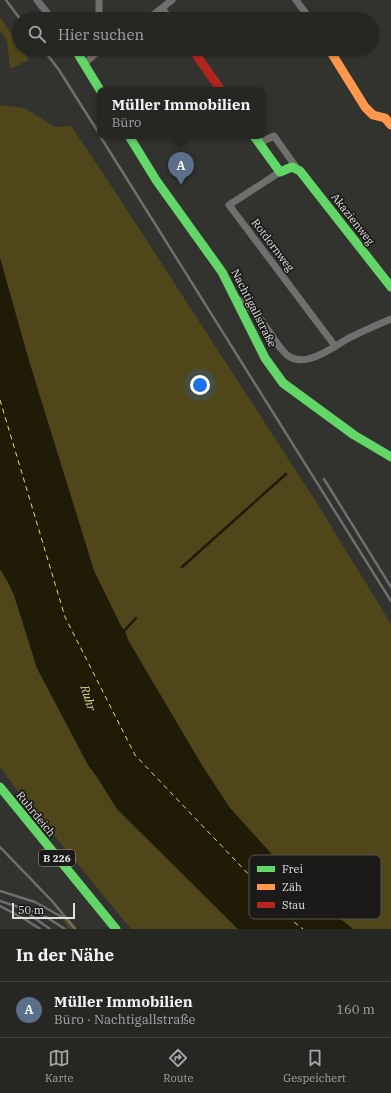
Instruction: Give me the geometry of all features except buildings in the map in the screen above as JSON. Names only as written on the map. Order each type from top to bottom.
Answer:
[{"type":"street","points":[[37,0],[46,12]]},
{"type":"street","points":[[99,0],[99,12]]},
{"type":"street","points":[[157,12],[172,0]]},
{"type":"street","points":[[296,0],[305,12]]},
{"type":"street","points":[[162,8],[165,12]]},
{"type":"street","points":[[80,56],[98,87]]},
{"type":"street","points":[[84,64],[93,56]]},
{"type":"street","points":[[197,56],[219,87]]},
{"type":"street","points":[[333,56],[365,107],[373,116],[389,121]]},
{"type":"street","name":"Akazienweg","points":[[265,139],[274,136],[296,167],[314,187],[391,287]]},
{"type":"street","name":"Nachtigallstraße","points":[[131,139],[156,180],[222,272],[265,358],[283,383],[354,435],[391,457]]},
{"type":"street","name":"Akazienweg","points":[[257,141],[280,172]]},
{"type":"street","points":[[280,172],[288,168],[296,167]]},
{"type":"street","name":"Rotdornweg","points":[[280,172],[229,205],[335,346]]},
{"type":"street","points":[[236,298],[249,306],[255,312],[284,352],[290,357],[305,359],[315,357],[391,319]]},
{"type":"street","name":"Ruhrdeich","points":[[0,787],[116,929]]},
{"type":"shaded area","points":[[0,17],[12,35],[12,56],[26,56],[29,60],[10,69],[7,41],[0,31]]},
{"type":"shaded area","points":[[0,105],[24,108],[55,127],[71,126],[315,500],[391,624],[391,929],[353,929],[340,919],[381,919],[381,855],[272,855],[230,808],[203,767],[128,640],[125,631],[121,626],[94,571],[29,361],[0,258]]},
{"type":"shaded area","points":[[0,569],[14,595],[37,668],[88,765],[117,809],[238,929],[131,929],[16,789],[0,767]]},
{"type":"shaded area","points":[[66,915],[78,929],[69,929],[63,920]]},
{"type":"water","name":"Ruhr","points":[[0,258],[29,361],[94,571],[121,626],[125,631],[128,640],[203,767],[230,808],[272,855],[249,855],[249,919],[340,919],[353,929],[238,929],[117,809],[88,765],[37,668],[14,595],[0,569]]},
{"type":"waterway","points":[[182,567],[286,474]]},
{"type":"waterway","points":[[123,632],[136,618]]},
{"type":"ferry route","points":[[0,400],[65,617],[135,755],[249,875]]},
{"type":"ferry route","points":[[291,919],[303,929]]},
{"type":"railway","points":[[6,0],[15,12]]},
{"type":"railway","points":[[48,56],[59,70],[97,130]]},
{"type":"railway","points":[[102,139],[391,601]]},
{"type":"railway","points":[[324,479],[391,587]]},
{"type":"railway","points":[[0,847],[52,901],[75,929]]},
{"type":"railway","points":[[0,891],[35,902],[62,917]]},
{"type":"railway","points":[[0,901],[43,915],[65,929]]},
{"type":"railway","points":[[0,906],[40,929]]},
{"type":"railway","points":[[29,914],[50,929]]},
{"type":"traffic: fast","points":[[79,56],[98,87]]},
{"type":"traffic: fast","points":[[131,139],[156,180],[222,272],[265,358],[283,383],[354,435],[391,457]]},
{"type":"traffic: fast","points":[[256,139],[280,172],[292,167],[300,171],[391,287]]},
{"type":"traffic: fast","points":[[0,787],[116,929]]},
{"type":"traffic: slow","points":[[333,56],[365,107],[373,115],[385,118],[391,125]]},
{"type":"traffic: jam","points":[[197,56],[219,87]]},
{"type":"place","name":"Müller Immobilien","points":[[181,185]]}]
